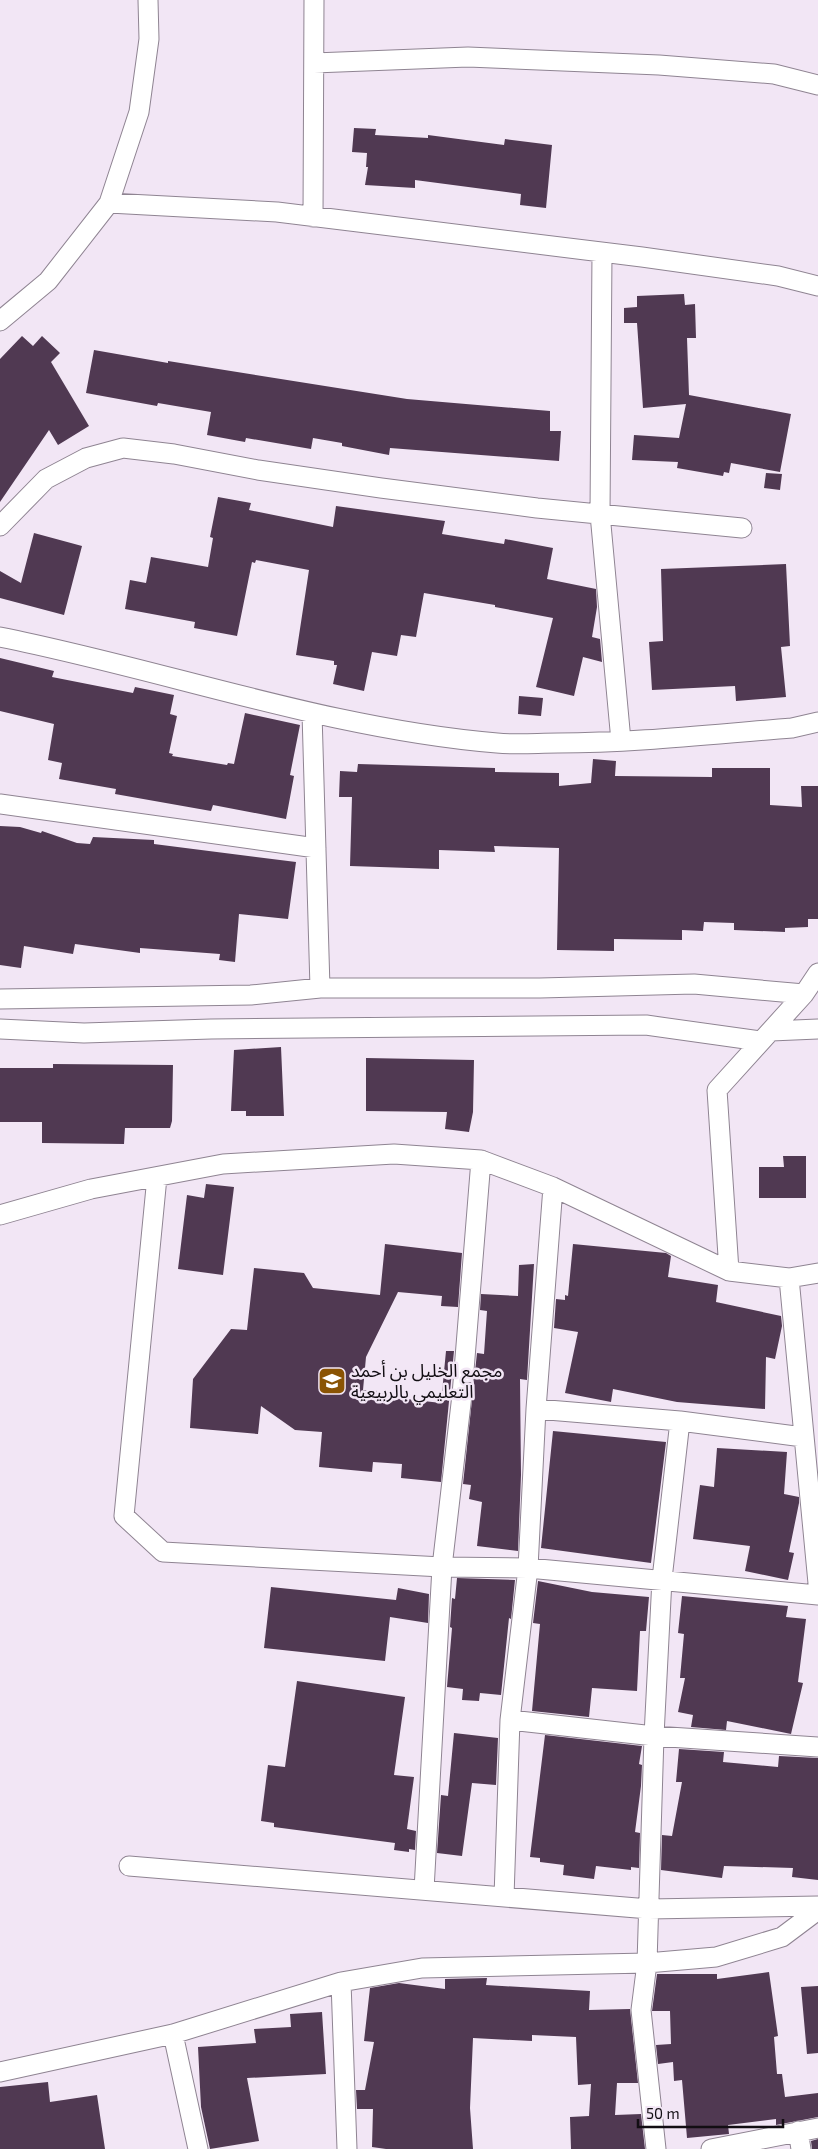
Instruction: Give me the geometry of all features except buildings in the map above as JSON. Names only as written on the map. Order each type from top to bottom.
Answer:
[{"type":"street","points":[[0,321],[48,281],[109,203],[139,112],[149,39],[148,0]]},
{"type":"street","points":[[313,217],[314,0]]},
{"type":"street","points":[[314,63],[468,57],[659,64],[774,74],[818,85]]},
{"type":"street","points":[[109,203],[277,212],[778,276],[818,286]]},
{"type":"street","points":[[602,253],[600,514],[621,742]]},
{"type":"street","points":[[0,526],[46,479],[86,458],[123,448],[174,454],[258,470],[381,488],[600,514],[742,528]]},
{"type":"street","points":[[0,636],[198,683],[312,713],[410,732],[499,743],[621,742],[792,728],[818,722]]},
{"type":"street","points":[[312,713],[320,988]]},
{"type":"street","points":[[0,804],[316,848]]},
{"type":"street","points":[[729,1271],[717,1090],[804,994],[818,973]]},
{"type":"street","points":[[0,999],[251,995],[320,988],[531,988],[694,984],[804,994]]},
{"type":"street","points":[[0,1030],[84,1034],[212,1029],[646,1025],[766,1036],[818,1029]]},
{"type":"street","points":[[0,1215],[91,1189],[223,1164],[394,1154],[481,1160],[553,1187],[729,1271],[789,1278],[818,1273]]},
{"type":"street","points":[[424,1890],[442,1567],[462,1395],[481,1160]]},
{"type":"street","points":[[157,1177],[124,1516],[163,1552],[442,1567],[528,1568],[818,1595]]},
{"type":"street","points":[[504,1897],[510,1720],[528,1568],[536,1409],[553,1187]]},
{"type":"street","points":[[789,1278],[818,1583]]},
{"type":"street","points":[[536,1409],[680,1421],[803,1437]]},
{"type":"street","points":[[656,2149],[641,2010],[647,1963],[654,1736],[662,1580],[680,1421]]},
{"type":"street","points":[[510,1720],[654,1736],[818,1746]]},
{"type":"street","points":[[129,1866],[649,1909],[818,1908]]},
{"type":"street","points":[[0,2072],[172,2034],[341,1982],[422,1968],[647,1963],[716,1957],[782,1937],[818,1908]]},
{"type":"street","points":[[341,1982],[347,2149]]},
{"type":"street","points":[[172,2034],[198,2149]]},
{"type":"street","points":[[711,2149],[798,2130],[818,2128]]},
{"type":"street","points":[[798,2130],[801,2149]]},
{"type":"place","name":"مجمع الخليل بن أحمد التعليمي بالربيعية","points":[[332,1381]]}]
